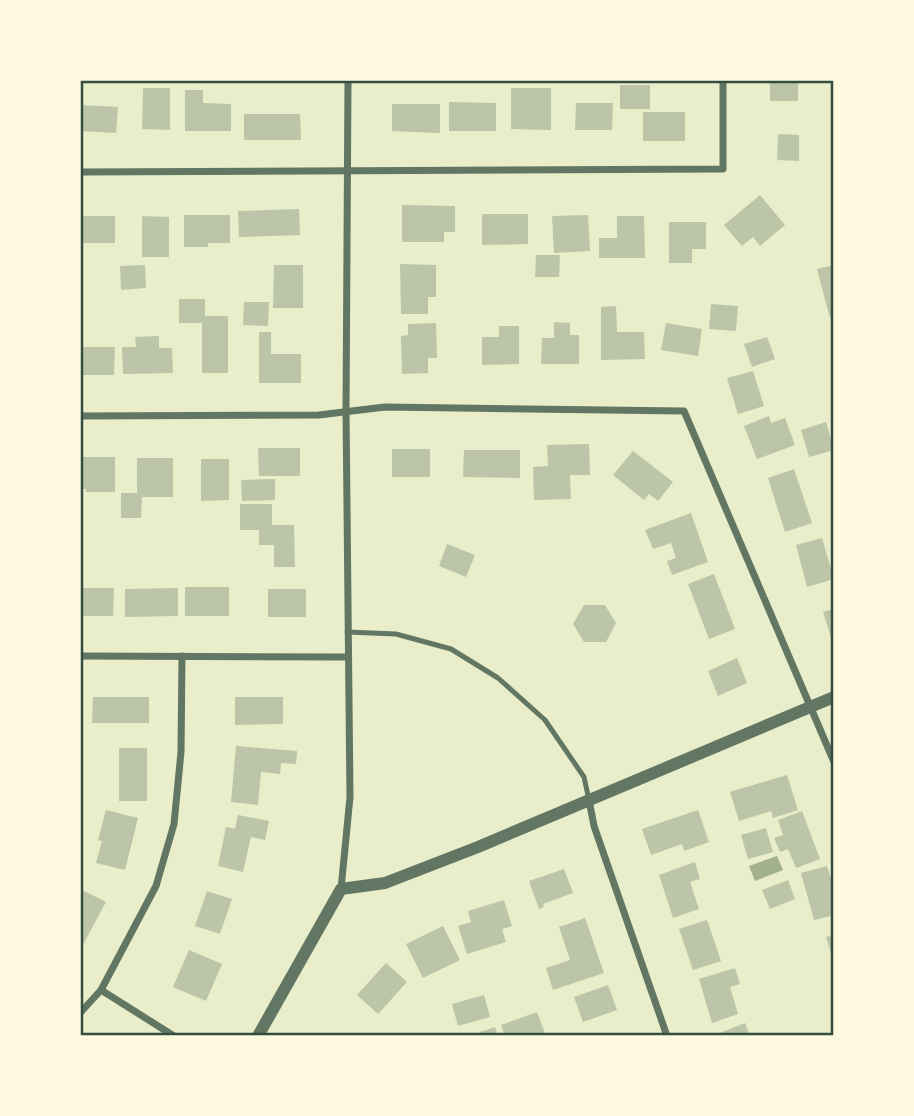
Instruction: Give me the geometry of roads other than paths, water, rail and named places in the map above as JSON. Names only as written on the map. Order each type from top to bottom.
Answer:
[{"type":"street","points":[[258,1035],[341,889],[350,797],[346,411],[348,80]]},
{"type":"street","points":[[80,172],[723,169],[723,80]]},
{"type":"street","points":[[80,416],[319,415],[385,407],[684,411],[834,762]]},
{"type":"street","points":[[80,656],[347,657]]},
{"type":"street","points":[[80,1013],[100,990],[156,886],[174,824],[181,752],[182,656]]},
{"type":"street","points":[[341,889],[385,883],[478,847],[834,696]]},
{"type":"street","points":[[589,800],[594,826],[667,1034],[657,1035]]},
{"type":"street","points":[[100,990],[174,1035]]},
{"type":"lane","points":[[347,632],[396,634],[452,649],[498,678],[545,720],[584,777],[589,800]]}]
